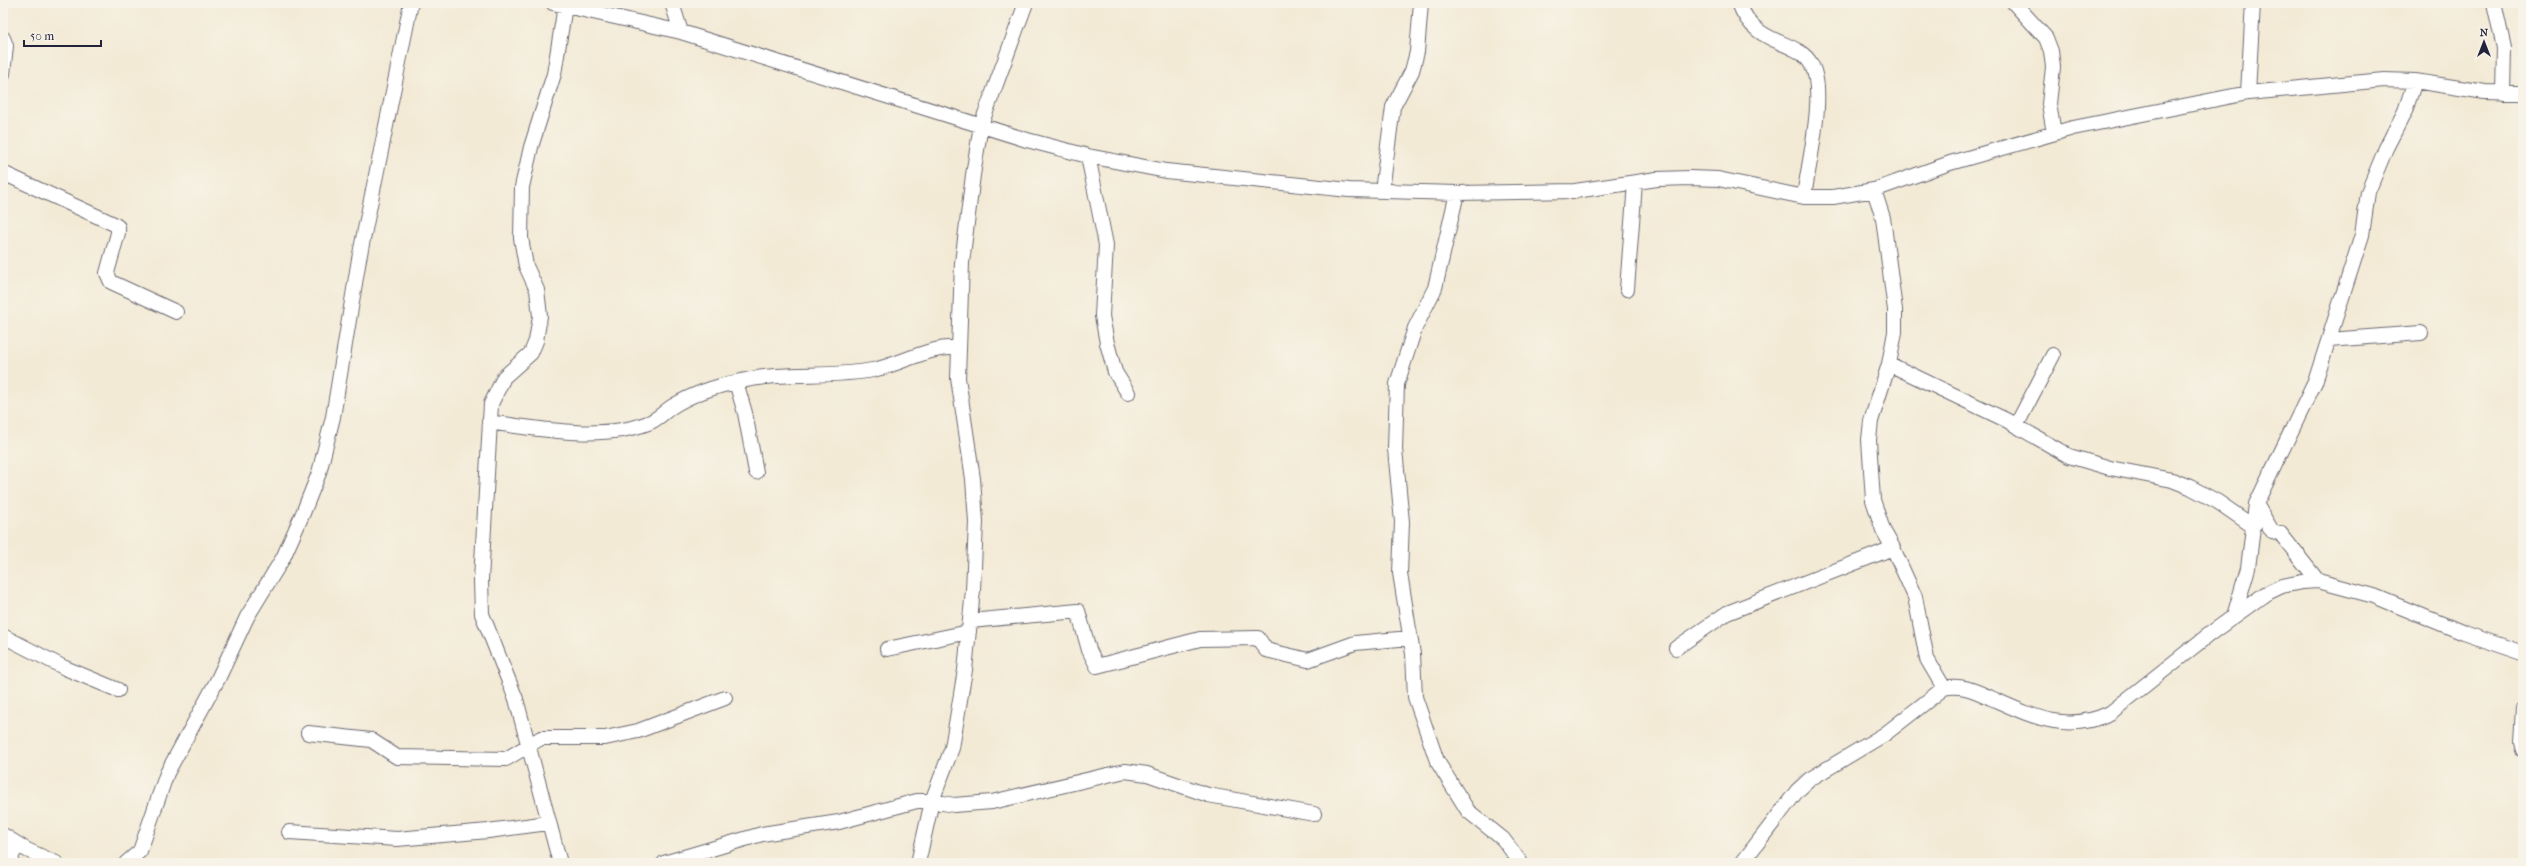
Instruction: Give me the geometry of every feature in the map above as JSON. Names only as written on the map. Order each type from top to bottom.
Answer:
[{"type":"street","points":[[126,863],[140,851],[167,773],[218,680],[247,617],[283,558],[304,513],[319,473],[333,417],[359,259],[411,3]]},
{"type":"street","points":[[672,3],[681,32]]},
{"type":"street","points":[[918,863],[932,801],[952,748],[969,627],[976,522],[973,479],[958,378],[962,263],[981,125],[1026,3]]},
{"type":"street","points":[[1382,191],[1393,107],[1412,71],[1417,52],[1421,3]]},
{"type":"street","points":[[1738,3],[1751,26],[1763,36],[1804,56],[1811,62],[1815,73],[1819,92],[1804,197]]},
{"type":"street","points":[[2014,3],[2046,38],[2051,51],[2053,67],[2049,104],[2054,133]]},
{"type":"street","points":[[2248,93],[2253,3]]},
{"type":"street","points":[[2494,3],[2504,48],[2503,93]]},
{"type":"street","points":[[560,863],[548,823],[516,699],[482,614],[481,580],[488,484],[489,422],[491,404],[504,377],[531,353],[536,341],[540,316],[537,290],[526,266],[521,238],[522,187],[559,54],[559,4],[681,32],[784,66],[869,89],[1027,140],[1088,156],[1166,171],[1255,182],[1382,191],[1457,194],[1575,191],[1657,179],[1718,179],[1804,197],[1833,197],[1874,190],[1950,163],[2054,133],[2248,93],[2384,80],[2415,81],[2503,93],[2523,93]]},
{"type":"street","points":[[3,38],[6,46],[3,74]]},
{"type":"street","points":[[2234,616],[2248,568],[2256,504],[2315,382],[2362,235],[2368,192],[2386,148],[2412,95],[2415,81]]},
{"type":"street","points":[[2412,95],[2430,84]]},
{"type":"street","points":[[1088,156],[1106,244],[1104,323],[1115,372],[1128,392]]},
{"type":"street","points":[[3,173],[118,227],[118,233],[108,273],[111,282],[176,312]]},
{"type":"street","points":[[1627,289],[1635,183]]},
{"type":"street","points":[[1874,190],[1883,218],[1895,310],[1894,332],[1889,364],[1874,409],[1869,440],[1870,471],[1876,515],[1915,597],[1927,659],[1944,688]]},
{"type":"street","points":[[1457,194],[1435,288],[1415,328],[1397,384],[1395,449],[1402,522],[1400,573],[1410,638],[1415,697],[1437,761],[1468,811],[1503,839],[1521,863]]},
{"type":"street","points":[[2329,340],[2421,333]]},
{"type":"street","points":[[489,422],[559,430],[609,432],[628,430],[650,423],[689,396],[736,382],[781,375],[874,370],[933,350],[958,348]]},
{"type":"street","points":[[2016,426],[2053,355]]},
{"type":"street","points":[[1889,364],[2016,426],[2069,456],[2110,468],[2172,480],[2190,487],[2218,502],[2254,527]]},
{"type":"street","points":[[736,382],[745,413],[756,472]]},
{"type":"street","points":[[2256,504],[2272,531],[2280,533],[2318,581]]},
{"type":"street","points":[[1676,648],[1727,613],[1893,548]]},
{"type":"street","points":[[1742,863],[1797,791],[1810,779],[1885,734],[1944,688],[1954,686],[1966,687],[2017,710],[2057,722],[2079,724],[2096,720],[2110,713],[2234,616],[2265,594],[2282,586],[2318,581],[2374,596],[2464,633],[2523,653]]},
{"type":"street","points":[[887,649],[969,627],[1078,611],[1089,650],[1097,666],[1200,639],[1258,638],[1266,650],[1308,660],[1355,643],[1410,638]]},
{"type":"street","points":[[3,636],[65,668],[118,690]]},
{"type":"street","points":[[308,733],[371,740],[397,757],[506,759],[541,738],[606,738],[638,731],[725,698]]},
{"type":"street","points":[[2523,710],[2520,741],[2523,750]]},
{"type":"street","points":[[664,863],[762,834],[839,822],[916,801],[932,801],[954,805],[992,802],[1125,771],[1146,774],[1208,795],[1314,814]]},
{"type":"street","points":[[289,832],[397,839],[488,831],[548,823]]},
{"type":"street","points":[[3,835],[17,844],[56,863]]},
{"type":"street","points":[[9,863],[17,844]]}]
